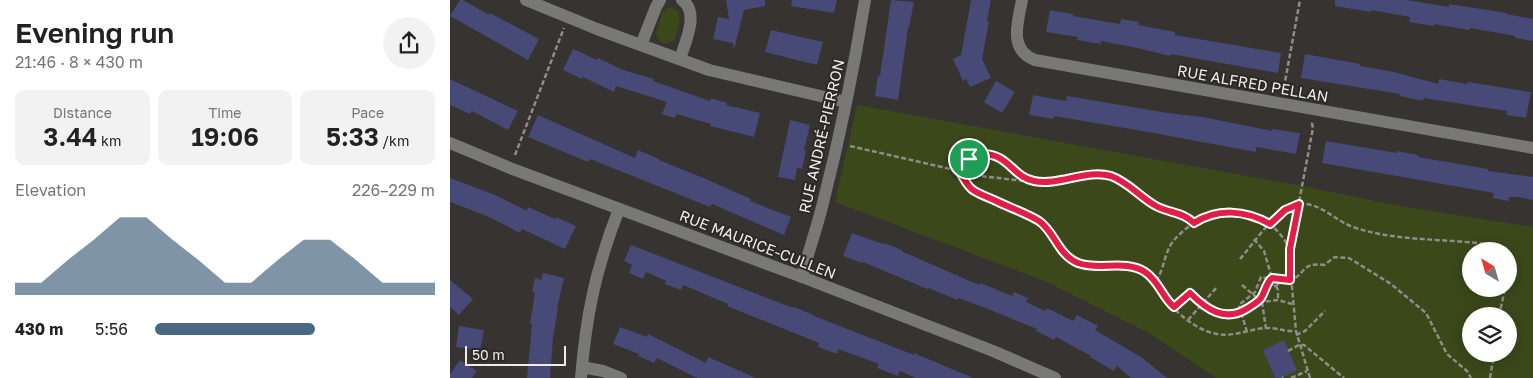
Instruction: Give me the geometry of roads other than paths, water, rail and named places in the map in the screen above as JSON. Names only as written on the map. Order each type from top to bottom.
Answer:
[{"type":"street","points":[[526,0],[641,46],[680,59],[728,74],[846,102]]},
{"type":"street","points":[[641,46],[660,0]]},
{"type":"street","points":[[680,59],[688,30],[690,14],[688,6],[682,0]]},
{"type":"street","name":"RUE ANDRÉ-PIERRON","points":[[802,277],[806,257],[820,215],[846,102],[866,0]]},
{"type":"street","name":"RUE ALFRED PELLAN","points":[[1022,0],[1017,43],[1022,52],[1035,60],[1533,148]]},
{"type":"street","name":"RUE MAURICE-CULLEN","points":[[450,143],[510,168],[802,277],[993,351],[1055,378]]},
{"type":"street","points":[[619,209],[600,260],[587,321],[581,373],[603,371],[621,378]]}]
